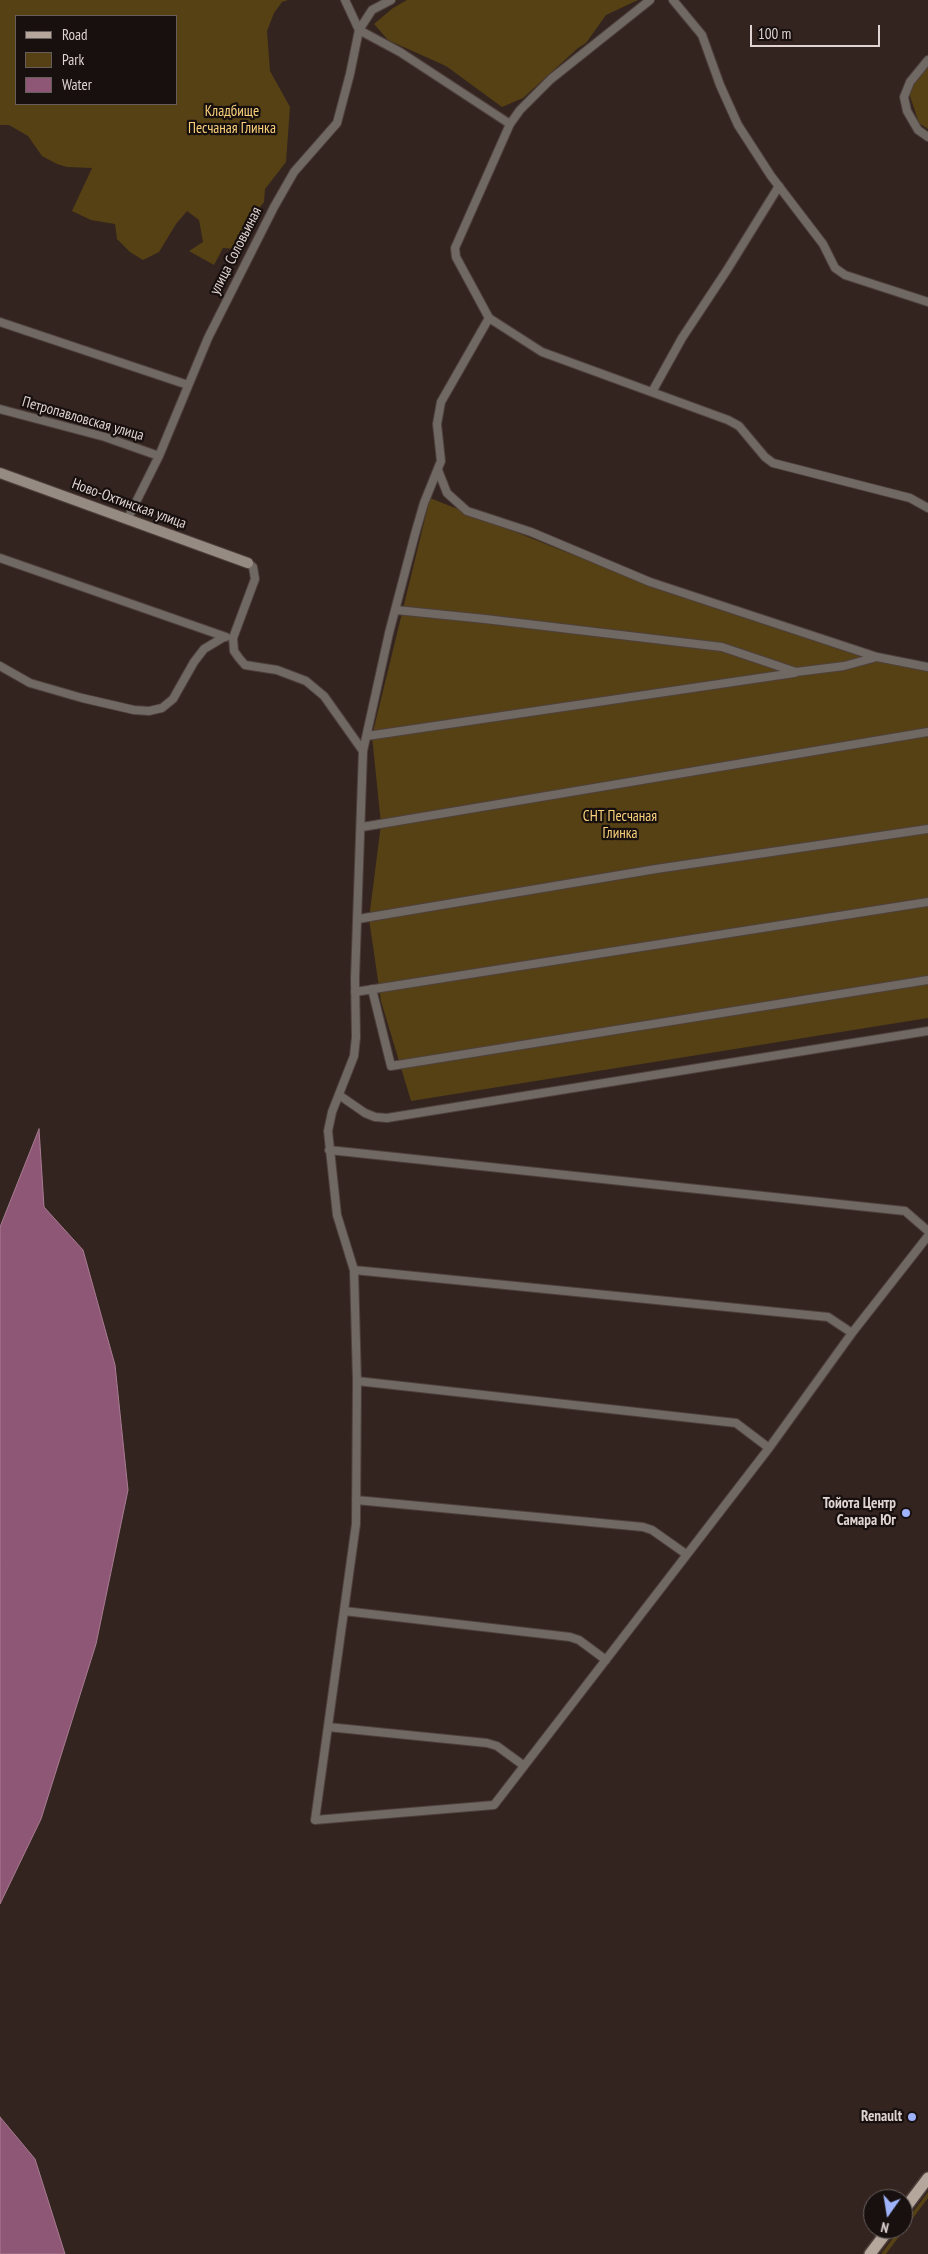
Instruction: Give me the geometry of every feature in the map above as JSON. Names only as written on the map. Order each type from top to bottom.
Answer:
[{"type":"main road","points":[[913,2197],[928,2178]]},
{"type":"main road","points":[[870,2254],[881,2239]]},
{"type":"street","points":[[345,0],[358,30],[400,52],[510,124]]},
{"type":"street","points":[[358,30],[372,10],[391,0]]},
{"type":"street","points":[[650,0],[551,79],[520,110],[510,124],[455,248],[456,257],[488,318],[542,352],[728,420],[744,431],[765,457],[773,463],[910,498],[928,508]]},
{"type":"street","points":[[673,0],[702,35],[720,85],[738,124],[779,186],[824,244],[836,268],[845,275],[928,302]]},
{"type":"street","name":"улица Соловьиная","points":[[127,520],[158,456],[208,338],[274,206],[294,172],[337,123],[350,74],[358,30]]},
{"type":"street","points":[[928,60],[910,82],[904,97],[907,111],[918,130],[928,137]]},
{"type":"street","points":[[652,392],[682,338],[779,186]]},
{"type":"street","points":[[488,318],[441,402],[437,424],[441,452],[438,470],[424,503],[414,534],[396,610],[388,633],[363,751],[362,827],[355,992],[356,1037],[354,1056],[328,1131],[337,1214],[354,1270],[357,1381],[356,1524],[315,1820],[494,1805],[769,1448],[852,1333],[928,1236]]},
{"type":"street","points":[[0,322],[188,385]]},
{"type":"street","name":"Петропавловская улица","points":[[0,410],[105,437],[158,456]]},
{"type":"street","points":[[438,470],[447,493],[467,511],[532,532],[650,582],[877,657],[928,668]]},
{"type":"street","name":"Ново-Охтинская улица","points":[[0,473],[248,563]]},
{"type":"street","points":[[0,558],[224,637],[233,638]]},
{"type":"street","points":[[248,563],[255,573],[254,587],[233,638],[234,651],[246,665],[277,670],[306,681],[324,696],[363,751]]},
{"type":"street","points":[[396,610],[722,647],[796,672]]},
{"type":"street","points":[[0,666],[30,683],[82,698],[134,710],[149,711],[162,708],[173,699],[194,662],[204,649],[224,637]]},
{"type":"street","points":[[367,736],[844,666],[877,657]]},
{"type":"street","points":[[362,827],[928,732]]},
{"type":"street","points":[[358,919],[656,869],[928,829]]},
{"type":"street","points":[[355,992],[928,902]]},
{"type":"street","points":[[372,989],[391,1066],[928,980]]},
{"type":"street","points":[[339,1095],[365,1113],[387,1118],[928,1031]]},
{"type":"street","points":[[329,1150],[905,1211],[928,1231]]},
{"type":"street","points":[[354,1270],[828,1317],[852,1333]]},
{"type":"street","points":[[357,1381],[736,1423],[769,1448]]},
{"type":"street","points":[[356,1500],[643,1527],[652,1530],[686,1554]]},
{"type":"street","points":[[344,1611],[570,1637],[579,1640],[606,1660]]},
{"type":"street","points":[[328,1727],[487,1743],[497,1746],[523,1766]]},
{"type":"green space","name":"Кладбище Песчаная Глинка","points":[[0,0],[288,0],[282,2],[274,13],[267,31],[270,71],[290,107],[286,162],[265,189],[264,202],[250,220],[237,249],[223,248],[214,265],[189,251],[203,242],[199,220],[187,211],[176,224],[159,252],[143,260],[130,252],[117,239],[115,224],[91,220],[72,211],[92,168],[67,167],[57,164],[42,156],[28,136],[9,125],[0,125]]},
{"type":"green space","points":[[407,0],[638,0],[606,15],[586,43],[523,98],[502,107],[446,66],[388,40],[374,24],[393,8]]},
{"type":"green space","points":[[928,65],[928,129],[919,123],[908,90]]},
{"type":"green space","name":"СНТ Песчаная Глинка","points":[[430,498],[649,585],[879,660],[928,671],[928,1018],[411,1101],[381,1001],[369,919],[381,824],[372,736]]},
{"type":"green space","points":[[928,2192],[928,2198],[913,2218],[913,2212]]},
{"type":"green space","points":[[892,2239],[897,2239],[886,2254],[881,2254]]},
{"type":"water","points":[[39,1129],[44,1207],[83,1250],[115,1365],[128,1490],[96,1644],[41,1819],[0,1904],[0,1227]]},
{"type":"water","points":[[0,2117],[35,2159],[65,2254],[0,2254]]},
{"type":"place","name":"Тойота Центр Самара Юг","points":[[906,1513]]},
{"type":"place","name":"Renault","points":[[912,2117]]}]
